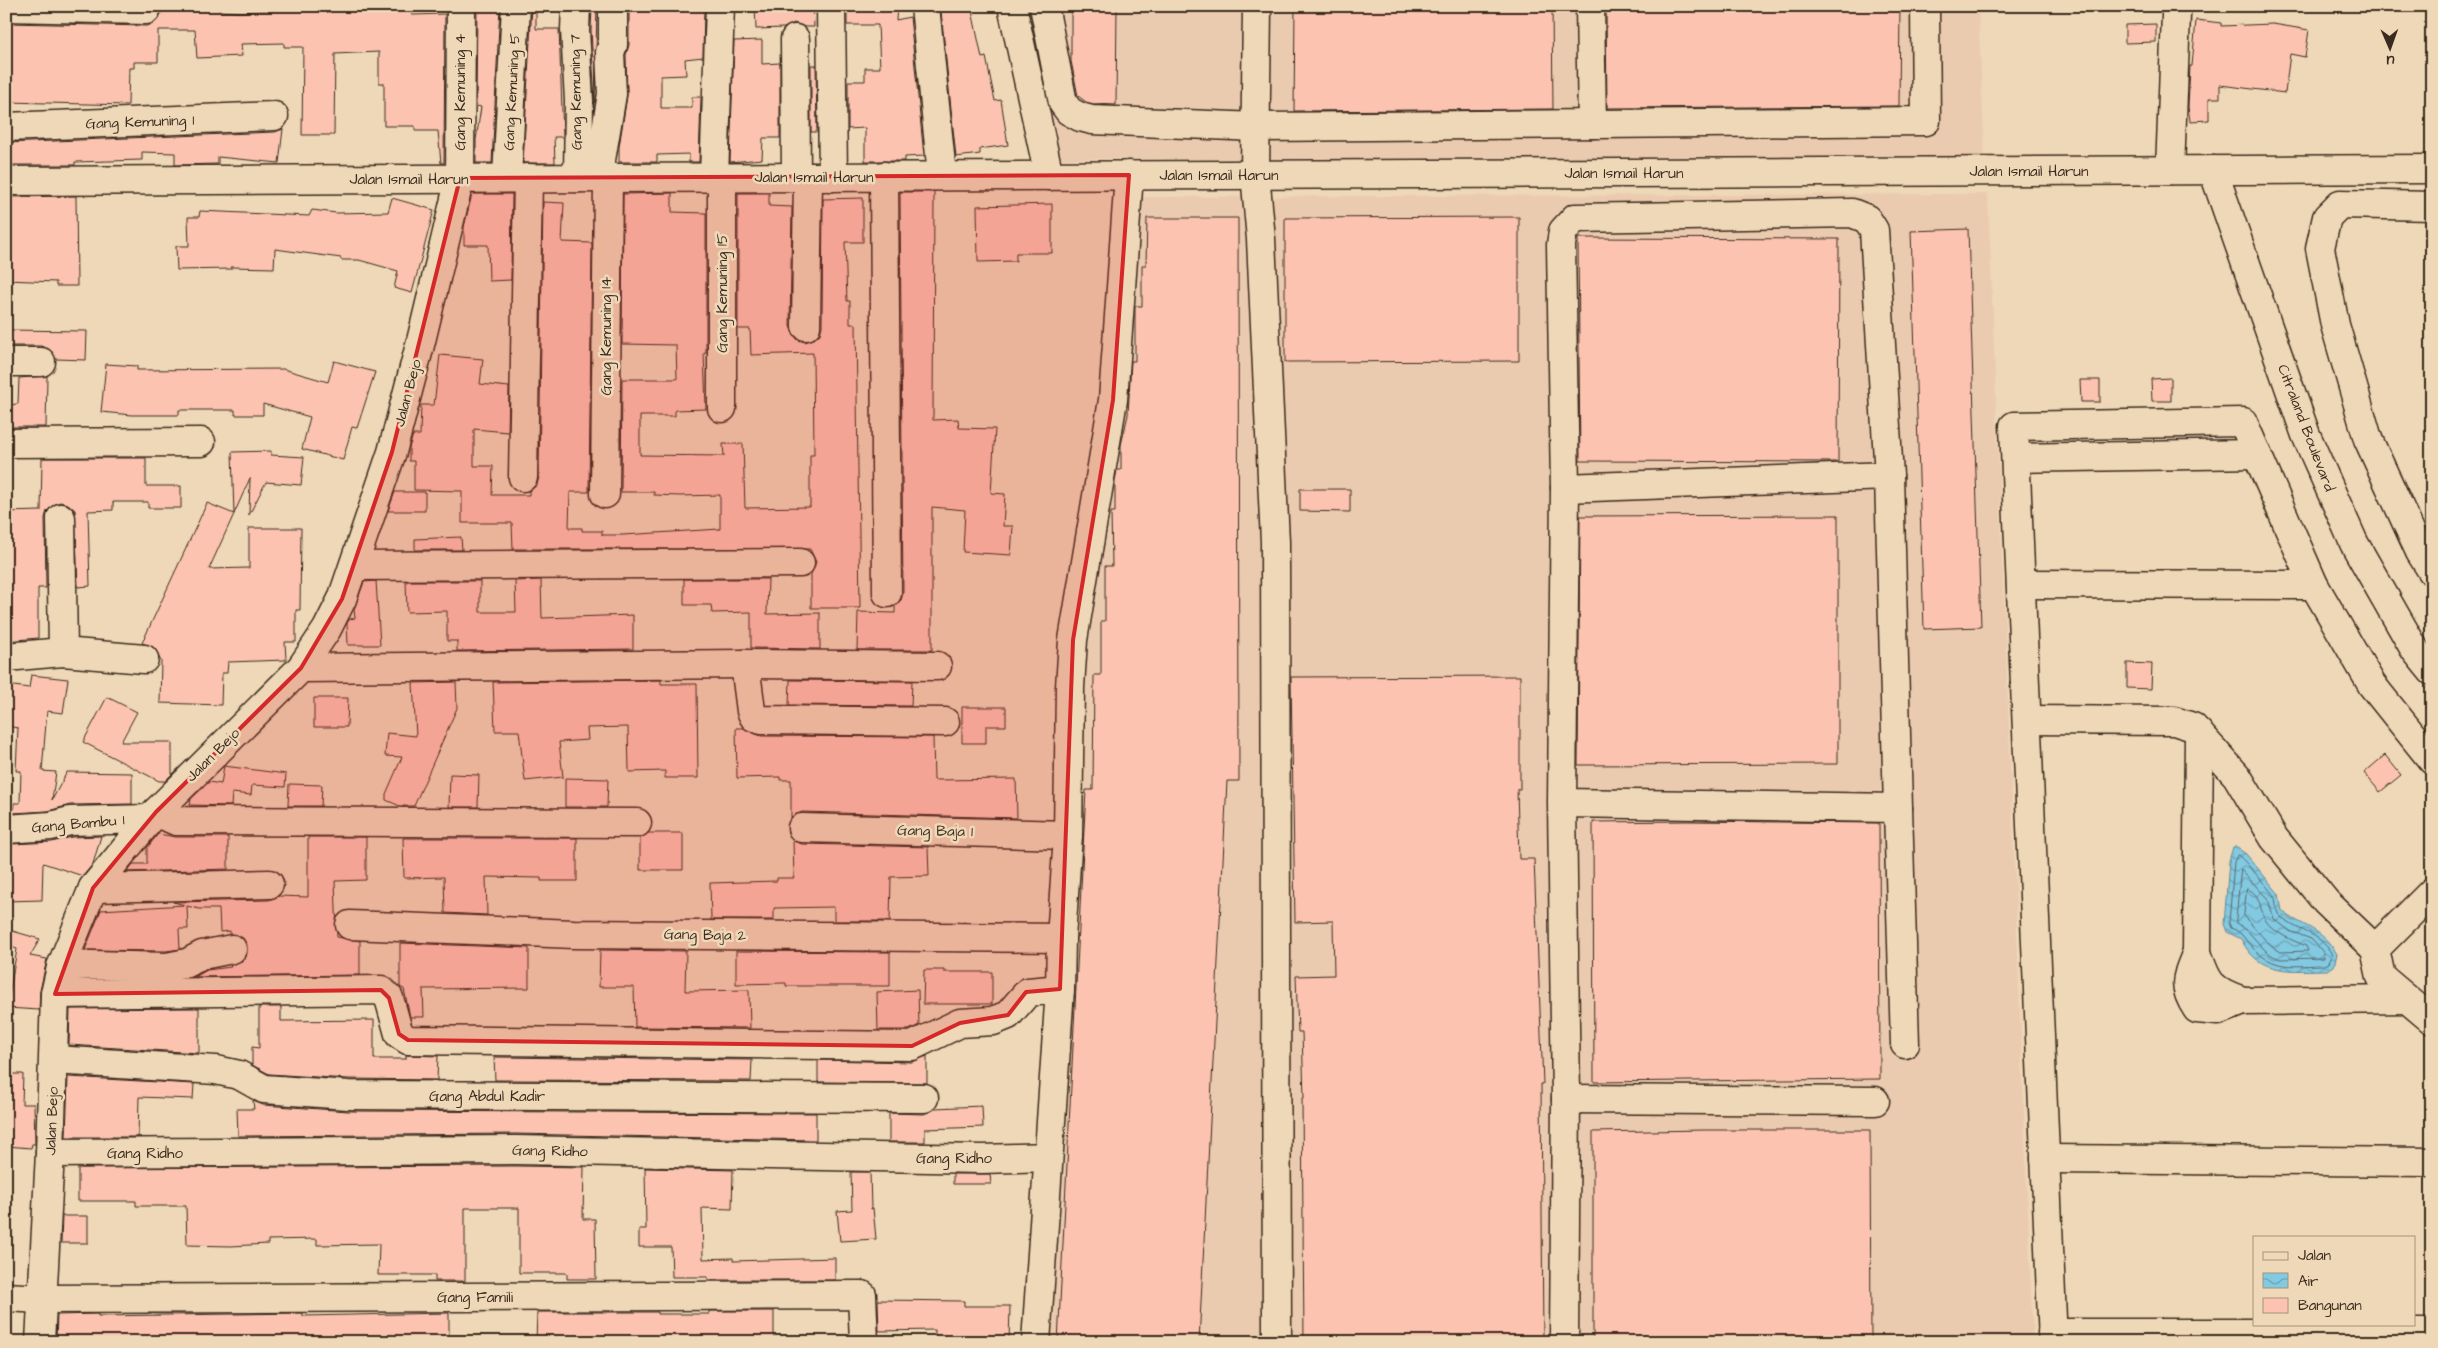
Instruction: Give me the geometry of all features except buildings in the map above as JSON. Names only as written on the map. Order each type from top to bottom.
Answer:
[{"type":"street","name":"Gang Kemuning 4","points":[[460,178],[461,6]]},
{"type":"street","name":"Gang Kemuning 5","points":[[516,6],[523,477]]},
{"type":"street","name":"Gang Kemuning 7","points":[[576,6],[575,30],[579,101],[595,178]]},
{"type":"street","points":[[595,178],[612,94],[610,52],[613,46],[613,6]]},
{"type":"street","name":"Gang Kemuning 15","points":[[720,6],[718,177],[722,408]]},
{"type":"street","points":[[806,326],[812,177],[831,6]]},
{"type":"street","points":[[924,6],[942,175]]},
{"type":"street","points":[[1012,6],[1048,176]]},
{"type":"street","points":[[1044,6],[1060,95],[1069,111],[1080,117],[1119,122],[1256,127],[1926,121],[1926,6]]},
{"type":"street","points":[[1257,6],[1255,174],[1261,239],[1275,542],[1277,1342]]},
{"type":"street","points":[[1590,6],[1592,124]]},
{"type":"street","points":[[6,8],[146,10]]},
{"type":"street","points":[[2170,170],[2176,15]]},
{"type":"street","points":[[795,39],[812,177]]},
{"type":"street","name":"Gang Kemuning 1","points":[[6,127],[274,116]]},
{"type":"street","name":"Jalan Ismail Harun","points":[[6,181],[2432,169]]},
{"type":"street","name":"Citraland Boulevard","points":[[2213,170],[2306,435],[2354,542],[2415,650],[2432,671]]},
{"type":"street","points":[[1036,1342],[1027,1157],[1043,991],[1061,938],[1068,834],[1070,688],[1074,640],[1113,400],[1129,175]]},
{"type":"street","points":[[884,176],[888,593]]},
{"type":"street","name":"Jalan Bejo","points":[[40,1342],[50,1153],[55,994],[61,967],[93,888],[153,815],[301,668],[342,599],[392,452],[422,341],[460,178]]},
{"type":"street","name":"Gang Kemuning 14","points":[[595,178],[605,494]]},
{"type":"street","points":[[2432,206],[2340,204],[2327,217],[2320,248],[2334,324],[2368,439],[2420,552],[2432,571]]},
{"type":"street","points":[[1564,1342],[1566,1099],[1562,803],[1565,488],[1561,245],[1563,231],[1575,218],[1852,214],[1867,219],[1874,230],[1889,476],[1905,1044]]},
{"type":"street","points":[[6,362],[41,362]]},
{"type":"street","points":[[2432,760],[2372,685],[2314,585],[2243,422],[2014,426],[2053,1337],[2234,1337],[2432,1333]]},
{"type":"street","points":[[6,443],[201,442]]},
{"type":"street","points":[[1565,488],[1889,476]]},
{"type":"street","points":[[60,518],[63,652]]},
{"type":"street","points":[[354,566],[800,563]]},
{"type":"street","points":[[2021,584],[2314,585]]},
{"type":"street","points":[[6,657],[63,652],[144,659]]},
{"type":"street","points":[[301,668],[745,664],[938,666]]},
{"type":"street","points":[[745,664],[751,711],[754,717],[761,720],[945,722]]},
{"type":"street","points":[[2027,720],[2174,721],[2193,727],[2237,776],[2280,846],[2326,902],[2375,949],[2380,977],[2432,1020]]},
{"type":"street","points":[[2199,733],[2197,952],[2187,975],[2187,994],[2197,1009],[2218,1011],[2243,1001],[2407,999]]},
{"type":"street","points":[[1562,803],[1898,808]]},
{"type":"street","points":[[153,815],[176,821],[637,823]]},
{"type":"street","name":"Gang Bambu 1","points":[[6,829],[43,827],[78,821],[153,815]]},
{"type":"street","name":"Gang Baja 1","points":[[802,828],[1068,834]]},
{"type":"street","points":[[93,888],[269,884]]},
{"type":"street","points":[[2375,949],[2432,892]]},
{"type":"street","name":"Gang Baja 2","points":[[350,925],[574,934],[1061,938]]},
{"type":"street","points":[[61,967],[92,965],[167,968],[188,963],[202,955],[232,950]]},
{"type":"street","points":[[55,994],[380,990],[389,998],[399,1034],[408,1040],[912,1046],[960,1022],[993,1021],[1008,1016],[1043,991]]},
{"type":"street","name":"Gang Abdul Kadir","points":[[54,1060],[216,1070],[239,1076],[264,1089],[348,1095],[924,1098]]},
{"type":"street","points":[[1566,1099],[1874,1101]]},
{"type":"street","name":"Gang Ridho","points":[[50,1153],[516,1150],[1027,1157]]},
{"type":"street","points":[[2045,1159],[2432,1162]]},
{"type":"street","name":"Gang Famili","points":[[42,1299],[862,1295],[864,1342]]},
{"type":"street","points":[[6,1297],[42,1299]]},
{"type":"highlighted area","points":[[1129,175],[1113,400],[1073,640],[1060,989],[1026,992],[1008,1015],[960,1023],[912,1046],[408,1040],[399,1034],[389,998],[381,990],[55,994],[93,888],[156,812],[301,668],[342,599],[392,452],[460,178]]},
{"type":"shaded area","points":[[1017,6],[1978,6],[1985,160],[1051,159]]},
{"type":"shaded area","points":[[1988,194],[2033,1342],[1047,1342],[1077,643],[1118,459],[1132,197]]},
{"type":"water","points":[[2233,847],[2246,854],[2279,894],[2282,911],[2318,933],[2331,945],[2337,954],[2334,966],[2328,970],[2290,970],[2267,966],[2257,960],[2241,939],[2227,932],[2224,924],[2229,861]]}]
